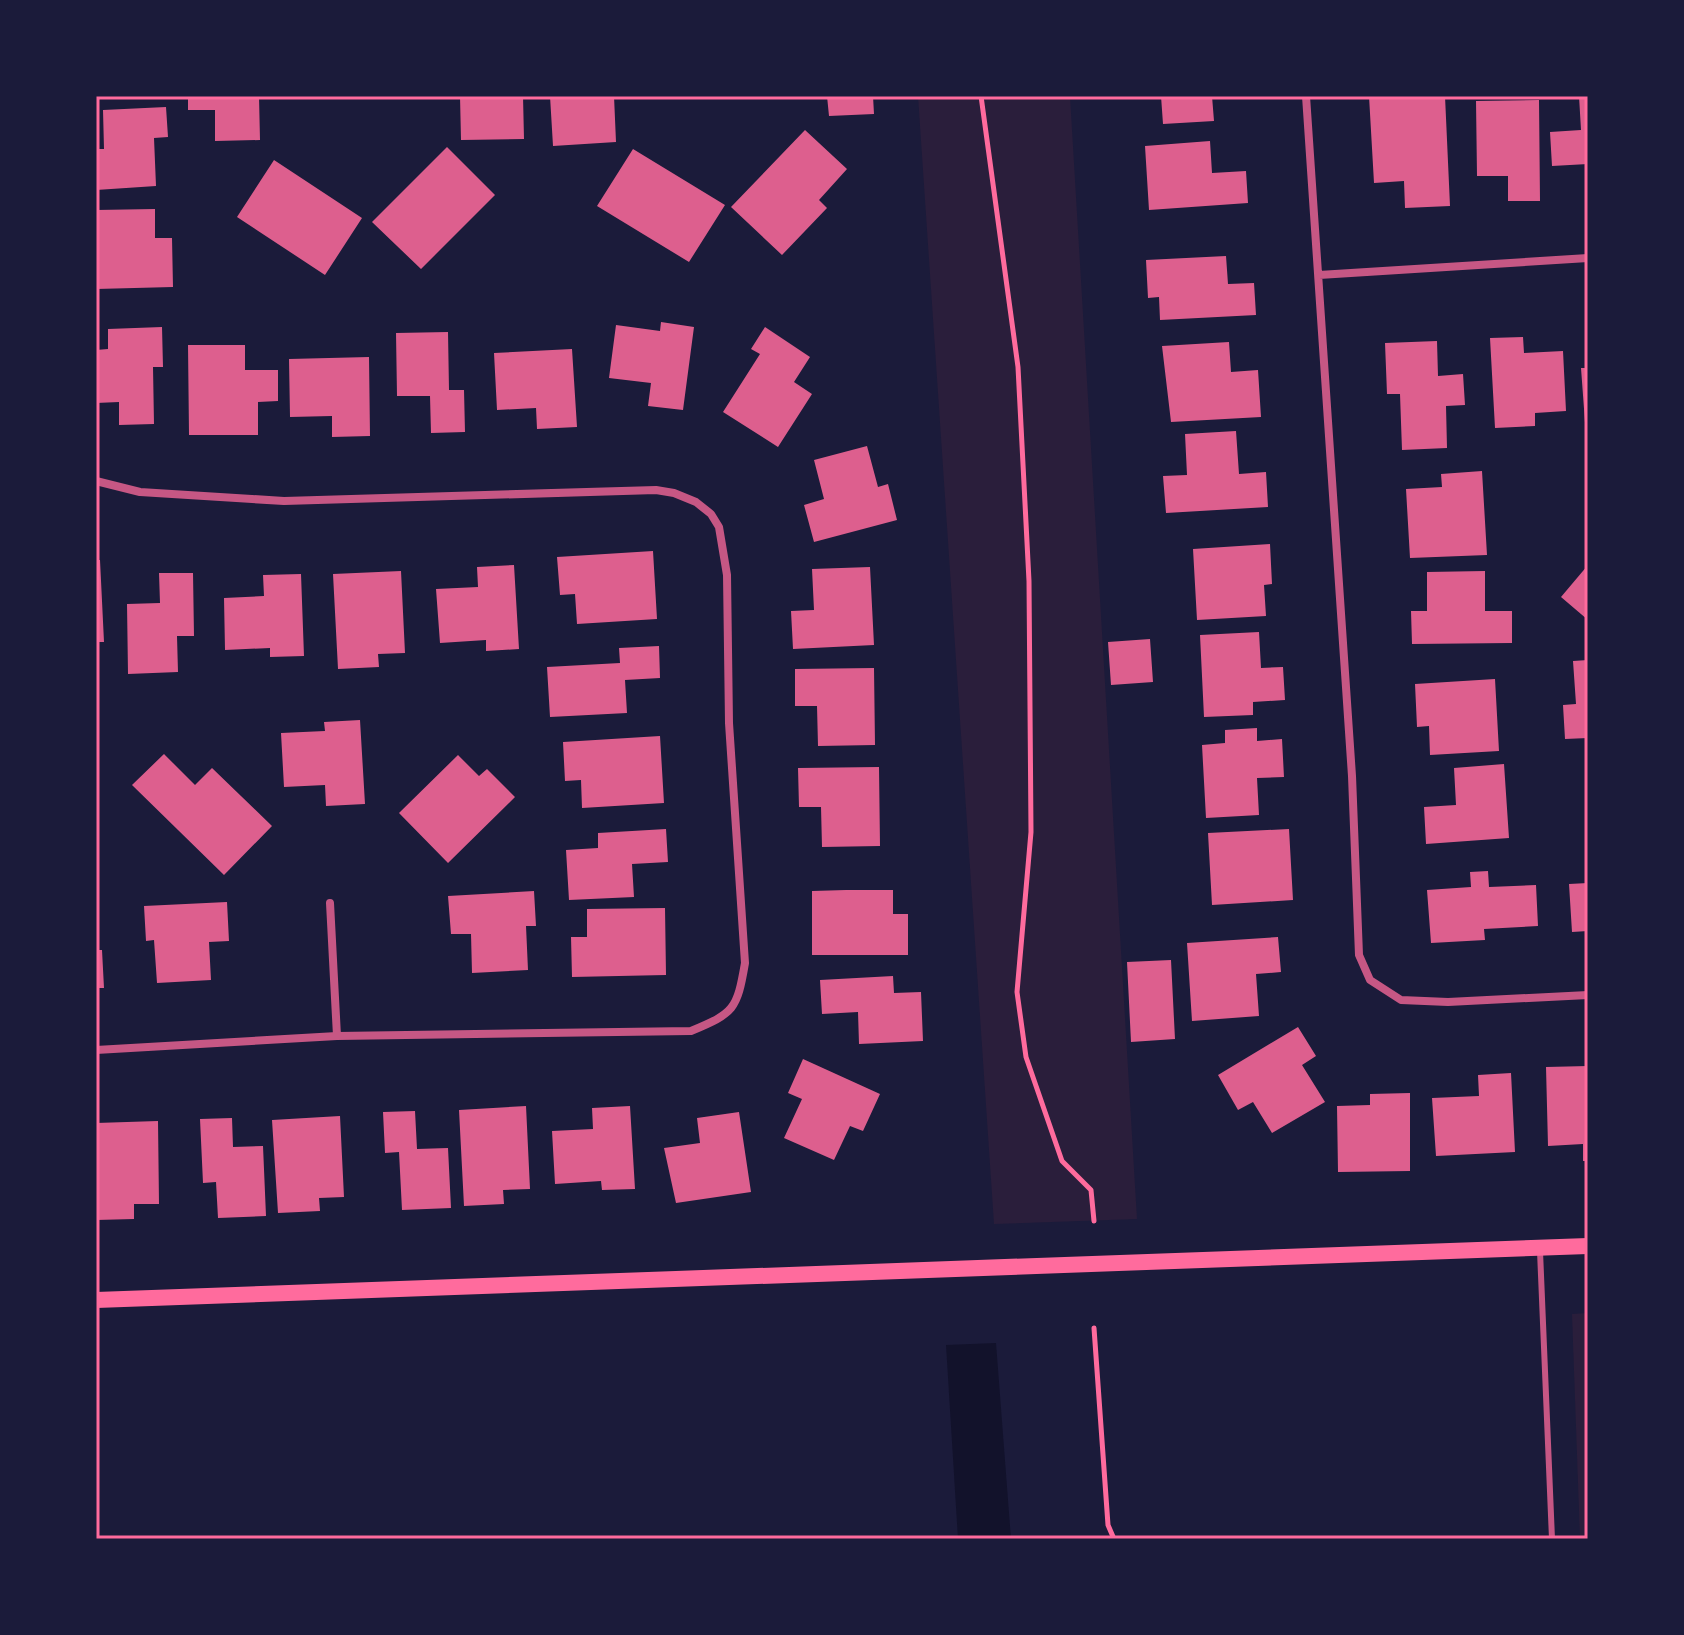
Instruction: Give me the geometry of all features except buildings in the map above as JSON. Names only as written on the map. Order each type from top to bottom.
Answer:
[{"type":"main road","points":[[96,1300],[1588,1246]]},
{"type":"street","points":[[1306,96],[1355,843],[1359,955],[1370,980],[1401,1000],[1448,1002],[1588,995]]},
{"type":"street","points":[[1319,275],[1588,258]]},
{"type":"street","points":[[96,481],[140,492],[284,501],[656,490],[696,502],[711,514],[719,527],[727,575],[729,723],[745,963],[741,989],[733,1008],[723,1018],[691,1031],[337,1036],[96,1050]]},
{"type":"street","points":[[330,903],[337,1036]]},
{"type":"lane","points":[[1540,1248],[1552,1539]]},
{"type":"path","points":[[981,96],[1018,367],[1029,581],[1031,832],[1017,992],[1026,1057],[1062,1161],[1091,1190],[1094,1221]]},
{"type":"path","points":[[1094,1328],[1108,1525],[1114,1539]]},
{"type":"shaded area","points":[[918,96],[1070,96],[1137,1219],[994,1224]]},
{"type":"shaded area","points":[[1588,1313],[1588,1539],[1580,1539],[1572,1314]]},
{"type":"shaded area","points":[[996,1343],[1011,1539],[958,1539],[946,1345]]}]
